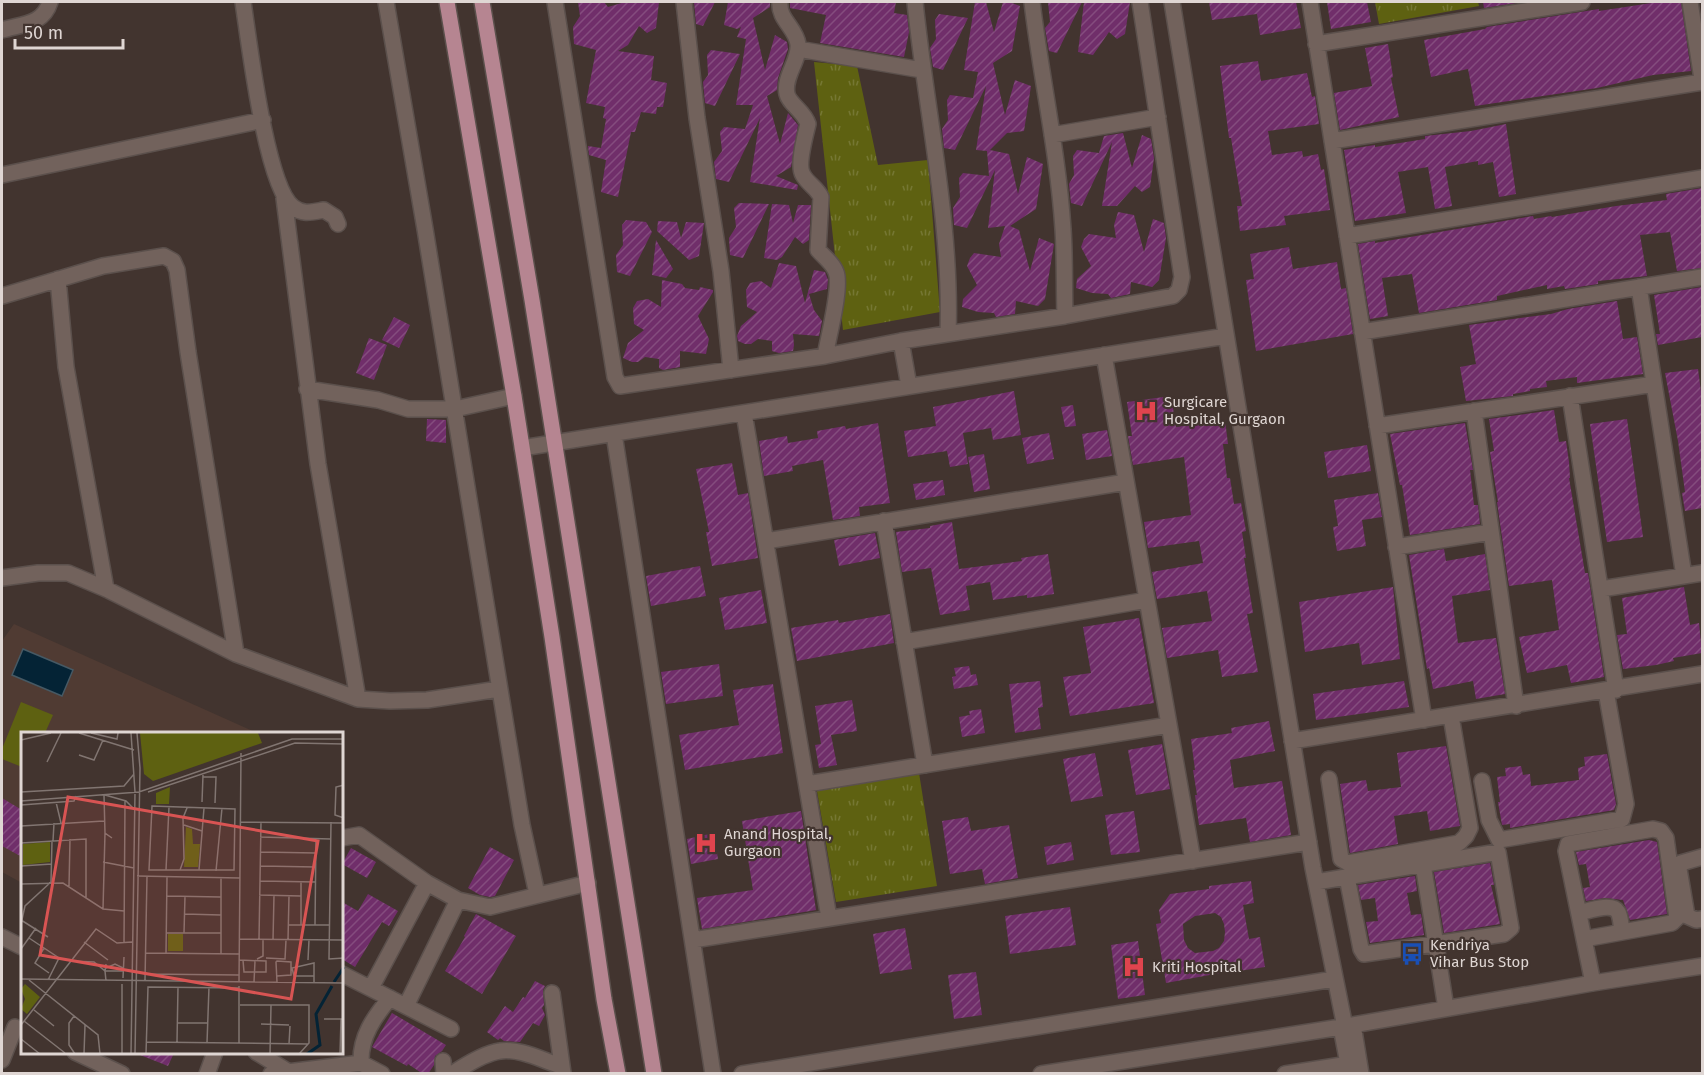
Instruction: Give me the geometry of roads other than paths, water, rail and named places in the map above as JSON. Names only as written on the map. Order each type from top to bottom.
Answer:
[{"type":"main road","points":[[482,2],[654,1074]]},
{"type":"main road","points":[[445,4],[514,396],[617,1072]]},
{"type":"street","points":[[2,30],[39,19],[45,14],[50,2]]},
{"type":"street","points":[[243,2],[267,151],[284,198],[318,464],[358,699]]},
{"type":"street","points":[[386,2],[455,409],[499,690],[522,825],[537,894]]},
{"type":"street","points":[[555,2],[617,383],[620,386],[825,356],[901,341],[1065,316],[1173,296],[1179,290],[1182,277],[1140,2]]},
{"type":"street","points":[[684,2],[697,118],[721,271],[731,370]]},
{"type":"street","points":[[780,2],[780,11],[798,41],[787,93],[808,124],[800,166],[801,173],[819,191],[821,197],[818,250],[832,264],[838,275],[825,356]]},
{"type":"street","points":[[915,2],[922,70],[938,164],[949,298],[948,334]]},
{"type":"street","points":[[1032,2],[1040,68],[1052,135],[1063,229],[1065,316]]},
{"type":"street","points":[[1172,2],[1309,842],[1334,979],[1347,1026],[1354,1070],[1285,1074]]},
{"type":"street","points":[[1310,2],[1424,720]]},
{"type":"street","points":[[1316,44],[1582,2]]},
{"type":"street","points":[[1332,141],[1702,80],[1690,2]]},
{"type":"street","points":[[798,49],[922,70]]},
{"type":"street","points":[[1052,135],[1158,117]]},
{"type":"street","points":[[2,176],[263,120]]},
{"type":"street","points":[[1347,236],[1702,178]]},
{"type":"street","points":[[284,198],[304,213],[324,210],[335,217],[338,224]]},
{"type":"street","points":[[2,296],[103,266],[156,256],[164,256],[173,261],[177,270],[236,654]]},
{"type":"street","points":[[1362,332],[1702,277]]},
{"type":"street","points":[[58,279],[66,367],[106,589]]},
{"type":"street","points":[[1639,288],[1684,576]]},
{"type":"street","points":[[522,448],[1226,336]]},
{"type":"street","points":[[901,341],[909,386]]},
{"type":"street","points":[[1104,355],[1193,861]]},
{"type":"street","points":[[1377,426],[1654,384]]},
{"type":"street","points":[[307,389],[378,400],[408,409],[455,409],[514,396]]},
{"type":"street","points":[[1482,781],[1489,820],[1499,840],[1622,819],[1625,814],[1626,804],[1601,589],[1570,396]]},
{"type":"street","points":[[1474,411],[1516,706]]},
{"type":"street","points":[[744,413],[830,918]]},
{"type":"street","points":[[614,434],[713,1074]]},
{"type":"street","points":[[766,541],[1126,482]]},
{"type":"street","points":[[884,521],[925,765]]},
{"type":"street","points":[[1396,547],[1491,532]]},
{"type":"street","points":[[2,578],[38,573],[68,573],[106,589],[236,654],[358,699],[428,700],[499,690]]},
{"type":"street","points":[[1601,589],[1702,573]]},
{"type":"street","points":[[904,642],[1147,600]]},
{"type":"street","points":[[1292,741],[1702,674]]},
{"type":"street","points":[[1329,779],[1341,859],[1348,863],[1459,843],[1470,828],[1450,716]]},
{"type":"street","points":[[807,784],[1169,725]]},
{"type":"street","points":[[1584,939],[1672,923],[1677,918],[1666,838],[1661,831],[1653,829],[1568,844],[1566,851],[1579,913],[1584,939],[1593,983]]},
{"type":"street","points":[[344,838],[359,835],[427,883],[458,900],[490,907],[588,883]]},
{"type":"street","points":[[693,940],[1309,842]]},
{"type":"street","points":[[1316,882],[1498,852],[1511,928],[1504,934],[1365,954],[1361,949],[1347,877]]},
{"type":"street","points":[[1702,857],[1681,863],[1679,869],[1687,916],[1696,920],[1702,919]]},
{"type":"street","points":[[1423,864],[1446,1008]]},
{"type":"street","points":[[371,988],[427,883]]},
{"type":"street","points":[[406,1006],[458,900]]},
{"type":"street","points":[[1579,913],[1607,907],[1614,908],[1618,912],[1622,932]]},
{"type":"street","points":[[2,937],[21,946]]},
{"type":"street","points":[[1041,1074],[1347,1026],[1702,966]]},
{"type":"street","points":[[344,975],[451,1029]]},
{"type":"street","points":[[742,1074],[1334,979]]},
{"type":"street","points":[[446,1069],[471,1063],[500,1051],[520,1053],[562,1070],[552,993]]},
{"type":"street","points":[[361,1063],[360,1049],[372,1018],[390,998]]},
{"type":"street","points":[[2,1060],[13,1026]]},
{"type":"street","points":[[77,1054],[122,1074]]},
{"type":"street","points":[[207,1074],[215,1054]]},
{"type":"street","points":[[258,1054],[287,1071]]},
{"type":"street","points":[[271,1074],[361,1063],[382,1074]]},
{"type":"water","points":[[23,649],[73,670],[62,696],[12,675]]},
{"type":"place","name":"Surgicare Hospital, Gurgaon","points":[[1146,411]]},
{"type":"place","name":"Anand Hospital, Gurgaon","points":[[706,843]]},
{"type":"place","name":"Kendriya Vihar Bus Stop","points":[[1412,954]]},
{"type":"place","name":"Kriti Hospital","points":[[1134,967]]}]
